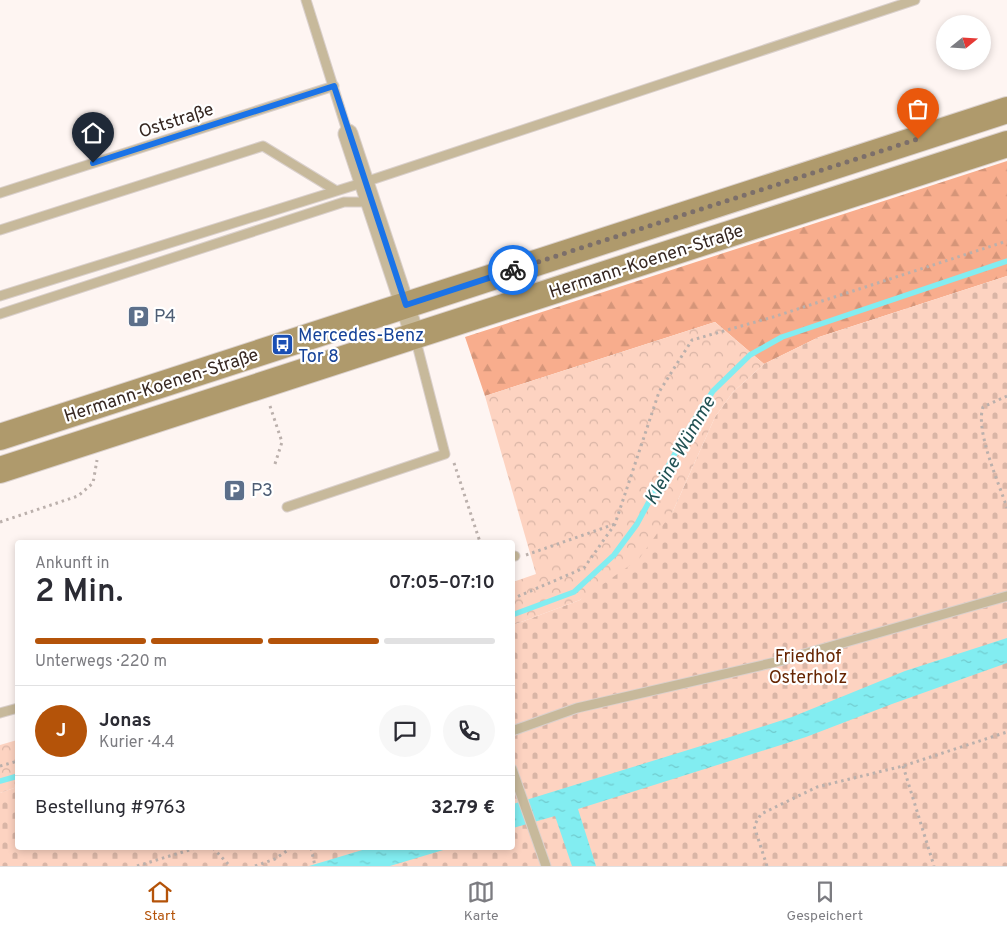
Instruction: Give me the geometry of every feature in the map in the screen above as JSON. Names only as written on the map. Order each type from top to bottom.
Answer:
[{"type":"main road","name":"Hermann-Koenen-Straße","points":[[0,437],[1007,110]]},
{"type":"main road","name":"Hermann-Koenen-Straße","points":[[0,470],[1007,144]]},
{"type":"street","points":[[348,134],[415,336]]},
{"type":"lane","points":[[306,0],[348,134]]},
{"type":"lane","points":[[0,296],[364,182],[915,0]]},
{"type":"lane","name":"Oststraße","points":[[0,193],[334,86]]},
{"type":"lane","points":[[0,230],[263,146],[335,190]]},
{"type":"lane","points":[[0,314],[344,202],[371,202]]},
{"type":"lane","points":[[287,507],[445,454],[415,336]]},
{"type":"lane","points":[[515,729],[577,708],[776,662],[1007,596]]},
{"type":"lane","points":[[0,713],[15,709]]},
{"type":"lane","points":[[515,778],[546,866]]},
{"type":"path","points":[[515,598],[584,568],[615,524],[659,392],[692,340],[773,317],[1007,241]]},
{"type":"path","points":[[264,385],[282,442],[274,467]]},
{"type":"path","points":[[1007,396],[983,407],[981,414],[982,430],[1007,508]]},
{"type":"path","points":[[0,522],[74,499],[93,483],[101,437]]},
{"type":"path","points":[[445,454],[453,460],[479,540]]},
{"type":"path","points":[[515,556],[526,555],[615,524]]},
{"type":"path","points":[[767,866],[754,826],[762,814],[816,787],[903,766],[1007,732]]},
{"type":"path","points":[[0,766],[15,761]]},
{"type":"path","points":[[903,766],[934,866]]},
{"type":"path","points":[[137,866],[189,850]]},
{"type":"path","points":[[215,850],[230,866]]},
{"type":"path","points":[[255,866],[275,859],[288,850]]},
{"type":"path","points":[[312,850],[315,866]]},
{"type":"green space","points":[[1007,161],[1007,276],[819,337],[764,364],[715,322],[485,396],[465,337]]},
{"type":"green space","name":"Friedhof Osterholz","points":[[1007,276],[1007,866],[0,866],[0,793],[15,788],[15,850],[515,850],[515,624],[580,600],[673,511],[715,417],[733,392],[764,364],[819,337]]},
{"type":"green space","points":[[715,322],[764,364],[733,392],[715,417],[673,511],[639,559],[580,600],[515,624],[515,581],[536,574],[485,396]]},
{"type":"green space","points":[[15,741],[15,788],[0,793],[0,745]]},
{"type":"water","points":[[1007,638],[1007,663],[806,737],[578,809],[596,866],[572,866],[555,816],[515,827],[515,803],[792,717],[905,671]]},
{"type":"water","points":[[362,850],[443,850],[390,866],[309,866]]},
{"type":"waterway","name":"Kleine Wümme","points":[[515,614],[574,592],[614,555],[637,524],[686,433],[713,391],[750,355],[782,337],[1007,261]]},
{"type":"waterway","name":"Kleine Wümme","points":[[0,781],[15,777]]},
{"type":"way so far","points":[[513,270],[918,139]]},
{"type":"place","name":"P4","points":[[138,316]]},
{"type":"place","name":"Mercedes-Benz Tor 8","points":[[282,345]]},
{"type":"place","name":"P3","points":[[235,490]]},
{"type":"route","points":[[93,163],[334,86],[348,134],[406,305],[513,270]]}]
